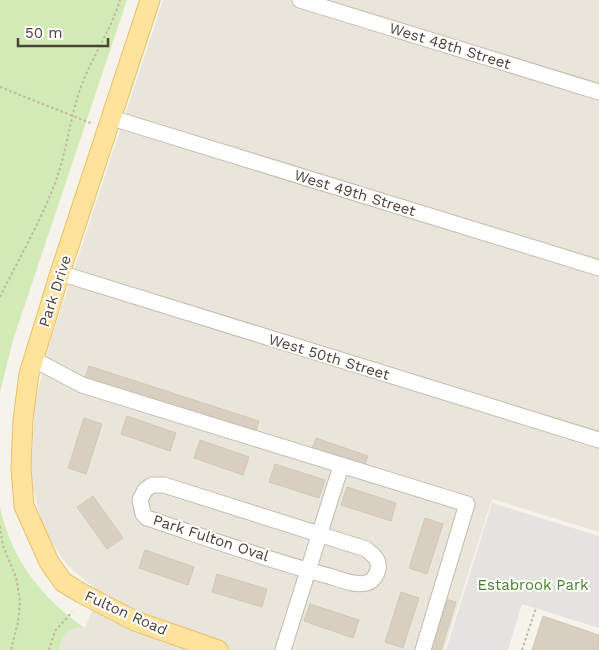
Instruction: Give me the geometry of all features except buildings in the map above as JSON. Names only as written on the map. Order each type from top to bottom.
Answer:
[{"type":"main road","name":"Park Drive","points":[[63,582],[48,562],[24,506],[21,467],[23,420],[28,374],[60,273],[103,121],[150,0]]},
{"type":"main road","name":"Fulton Road","points":[[63,582],[136,621],[218,650]]},
{"type":"street","name":"West 48th Street","points":[[300,0],[599,92]]},
{"type":"street","name":"West 49th Street","points":[[103,121],[599,268]]},
{"type":"street","name":"West 50th Street","points":[[60,273],[599,440]]},
{"type":"street","points":[[33,359],[82,384],[467,504],[423,650]]},
{"type":"street","points":[[282,650],[321,534],[341,466]]},
{"type":"street","name":"Park Fulton Oval","points":[[152,485],[164,485],[366,548],[377,559],[379,566],[377,574],[372,580],[357,584],[309,571],[147,518],[143,514],[140,500],[145,490],[152,485]]},
{"type":"path","points":[[0,297],[43,212],[55,182],[82,82],[115,15],[120,0]]},
{"type":"path","points":[[0,87],[72,116],[103,121]]},
{"type":"path","points":[[0,526],[3,546],[16,577],[20,601],[12,650]]},
{"type":"path","points":[[522,650],[536,608]]},
{"type":"path","points":[[49,650],[55,631],[72,612]]},
{"type":"shaded area","points":[[163,0],[599,0],[599,532],[492,499],[444,650],[59,650],[60,641],[66,632],[75,628],[85,628],[99,592],[68,566],[44,532],[31,480],[35,403],[50,342]]},
{"type":"shaded area","name":"Estabrook Park","points":[[492,503],[599,536],[599,628],[522,604],[508,650],[446,650]]},
{"type":"green space","points":[[0,0],[127,0],[13,340],[0,392]]},
{"type":"green space","points":[[0,507],[12,544],[31,576],[55,604],[85,628],[74,628],[67,632],[59,650],[0,650]]}]
